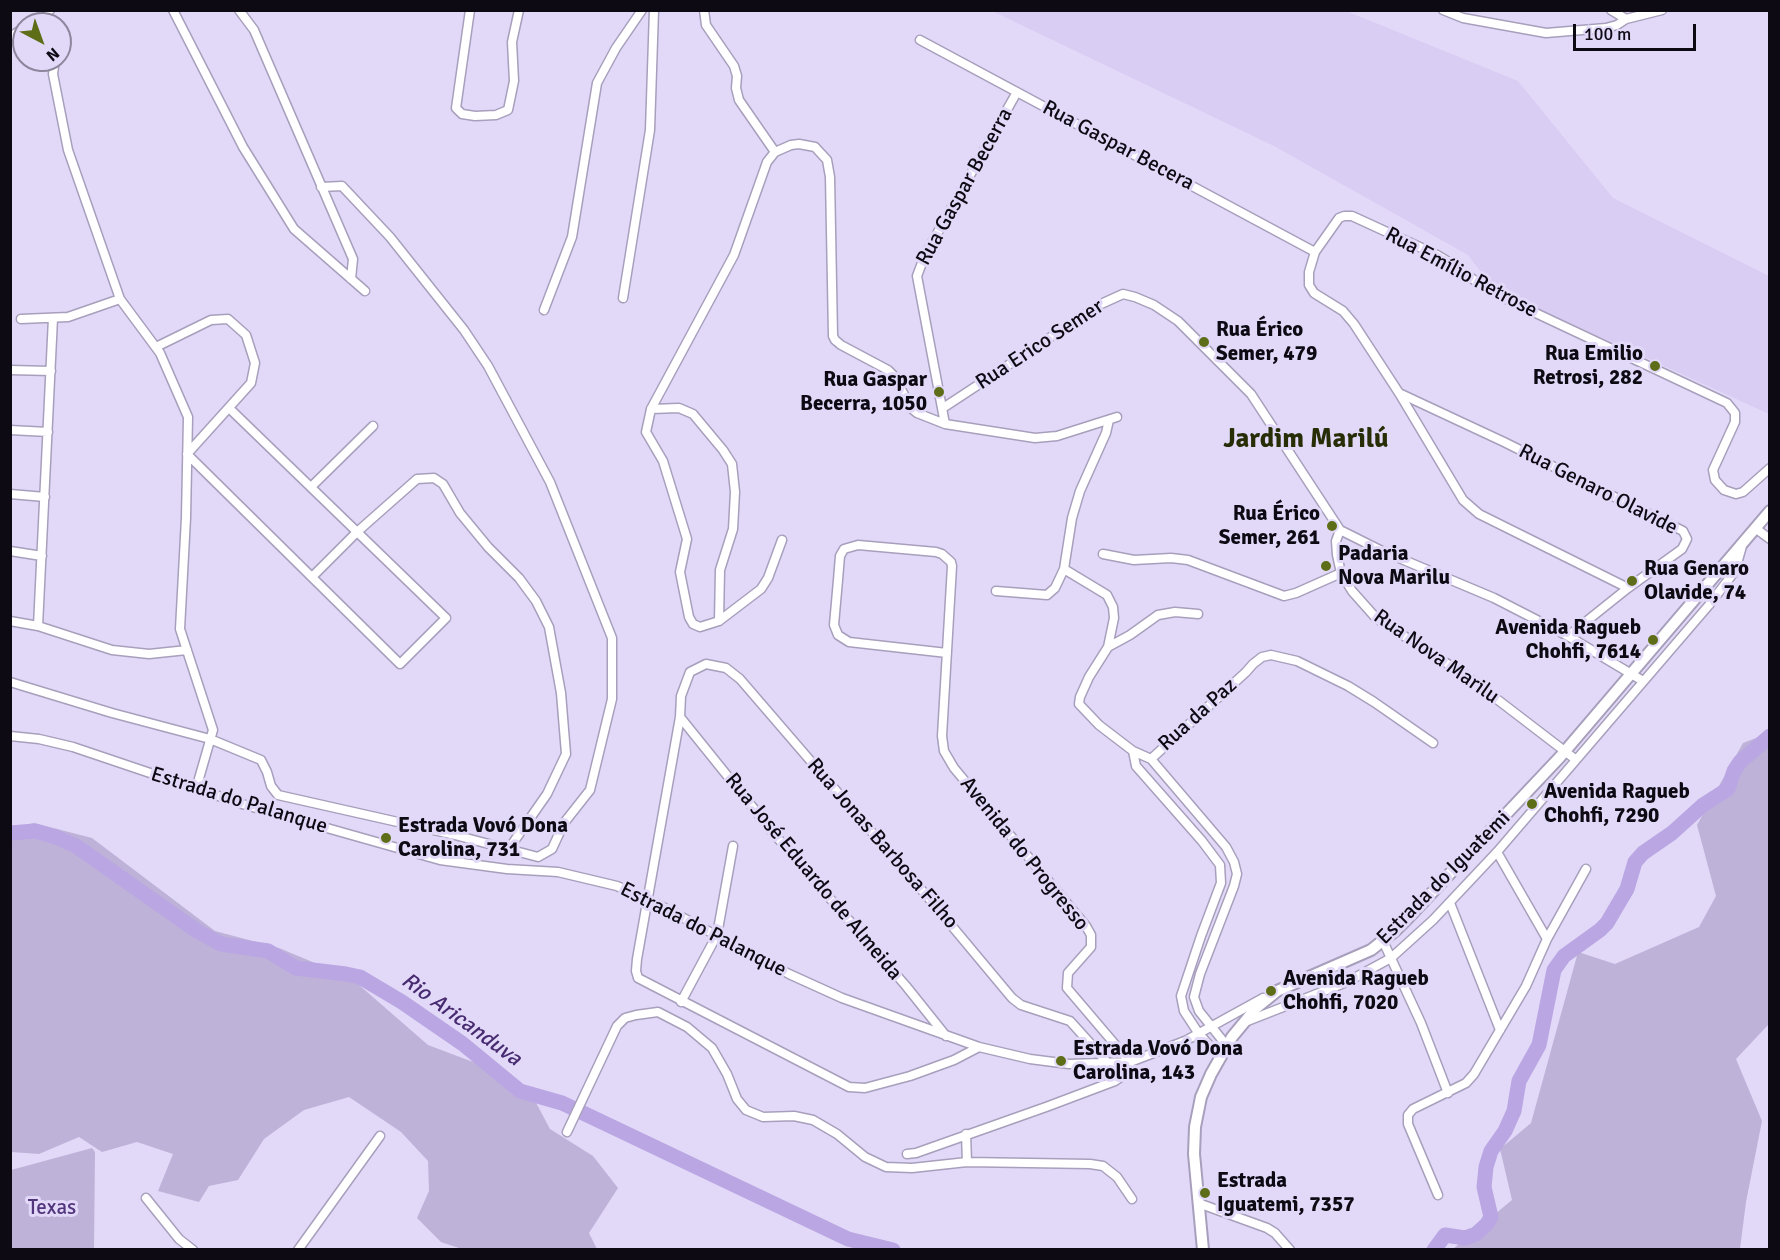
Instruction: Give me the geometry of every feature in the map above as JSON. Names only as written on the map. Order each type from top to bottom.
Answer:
[{"type":"main road","name":"Estrada do Iguatemi","points":[[1203,1250],[1194,1154],[1195,1127],[1201,1097],[1220,1057],[1244,1023],[1256,1008],[1277,991],[1358,956],[1383,941],[1444,882],[1565,751],[1770,511]]},
{"type":"street","points":[[173,10],[243,147],[294,229],[365,291]]},
{"type":"street","points":[[239,10],[254,30],[353,259],[351,279]]},
{"type":"street","points":[[470,10],[456,108],[462,114],[475,116],[496,115],[508,110],[514,81],[512,42],[519,10]]},
{"type":"street","points":[[544,310],[572,237],[597,83],[616,48],[642,10]]},
{"type":"street","points":[[622,298],[650,130],[654,10]]},
{"type":"street","points":[[704,10],[706,25],[736,70],[739,100],[775,152]]},
{"type":"street","points":[[1443,10],[1463,18],[1546,33],[1606,28],[1626,19],[1662,10]]},
{"type":"street","points":[[1611,10],[1626,19]]},
{"type":"street","name":"Rua Gaspar Becera","points":[[920,40],[1315,252]]},
{"type":"street","points":[[53,72],[68,150],[120,299],[156,347],[188,417],[180,629],[213,730],[196,789]]},
{"type":"street","name":"Rua Gaspar Becerra","points":[[945,424],[917,276],[920,266],[1017,92]]},
{"type":"street","points":[[782,540],[768,578],[761,589],[719,621],[700,627],[693,624],[689,617],[680,572],[687,539],[663,461],[645,432],[651,409],[734,255],[767,162],[775,152],[799,144],[816,147],[827,160],[830,177],[833,336],[841,345],[894,375],[916,413],[945,424],[1035,438],[1057,436],[1113,418],[1080,491],[1072,518],[1064,569],[1055,588],[1047,595],[996,591]]},
{"type":"street","points":[[10,682],[210,740],[261,760],[271,786],[278,795],[451,834],[538,857],[552,849],[564,823],[590,789],[612,699],[612,638],[550,482],[488,366],[464,330],[390,237],[342,186],[321,187]]},
{"type":"street","name":"Rua Emílio Retrose","points":[[1628,588],[1479,514],[1457,491],[1399,393],[1349,317],[1312,290],[1309,285],[1309,273],[1315,252],[1339,218],[1347,216],[1437,255],[1487,289],[1508,300],[1727,403],[1735,413],[1735,422],[1713,470],[1714,480],[1724,490],[1730,493],[1743,492],[1770,468]]},
{"type":"street","name":"Rua Erico Semer","points":[[943,408],[1101,304],[1123,294],[1135,297],[1154,305],[1178,321],[1251,394],[1340,530]]},
{"type":"street","points":[[21,319],[68,317],[120,299]]},
{"type":"street","points":[[38,626],[53,318]]},
{"type":"street","points":[[156,347],[211,320],[228,319],[246,335],[255,363],[251,383],[187,454]]},
{"type":"street","points":[[10,370],[51,371]]},
{"type":"street","name":"Rua Genaro Olavide","points":[[1399,393],[1515,447],[1683,531],[1687,539],[1682,549],[1568,636]]},
{"type":"street","points":[[651,409],[672,407],[693,414],[732,464],[735,492],[733,529],[720,570],[719,621]]},
{"type":"street","points":[[187,454],[400,664],[446,618],[229,408]]},
{"type":"street","points":[[311,487],[373,426]]},
{"type":"street","points":[[10,430],[48,432]]},
{"type":"street","points":[[312,577],[357,532],[417,479],[434,478],[443,484],[460,513],[488,547],[519,578],[536,601],[549,627],[561,693],[566,754],[548,794],[508,850]]},
{"type":"street","points":[[10,495],[45,497]]},
{"type":"street","points":[[1755,528],[1770,539]]},
{"type":"street","points":[[1340,530],[1380,550],[1494,598],[1568,636],[1643,681]]},
{"type":"street","name":"Rua Nova Marilu","points":[[1340,530],[1336,541],[1336,555],[1341,573],[1352,591],[1376,618],[1468,677],[1575,759]]},
{"type":"street","points":[[1244,1023],[1347,982],[1391,958],[1450,903],[1497,852],[1728,581],[1735,571],[1742,543]]},
{"type":"street","name":"Avenida do Progresso","points":[[946,653],[849,642],[838,635],[834,625],[837,580],[840,556],[844,549],[858,544],[936,552],[948,557],[952,566],[942,736],[944,752],[954,768],[1086,926],[1091,935],[1091,947],[1068,973],[1067,988],[1130,1062]]},
{"type":"street","points":[[10,551],[42,556]]},
{"type":"street","points":[[1103,554],[1134,560],[1171,558],[1188,560],[1284,596],[1341,573]]},
{"type":"street","points":[[1064,569],[1100,590],[1110,600],[1114,618],[1108,647],[1080,697],[1081,707],[1132,751],[1151,759],[1226,847],[1237,867],[1234,886],[1195,990],[1196,1004],[1210,1026],[1227,1046]]},
{"type":"street","points":[[1108,647],[1158,615],[1175,612],[1198,615]]},
{"type":"street","points":[[10,621],[38,626],[112,650],[149,654],[187,650]]},
{"type":"street","name":"Rua da Paz","points":[[1151,759],[1253,664],[1267,656],[1284,657],[1297,661],[1348,686],[1433,743]]},
{"type":"street","name":"Rua Jonas Barbosa Filho","points":[[681,1002],[642,981],[637,975],[637,959],[680,717],[681,696],[690,672],[706,664],[726,668],[740,679],[1012,998],[1021,1005],[1070,1021],[1107,1062]]},
{"type":"street","name":"Rua José Eduardo de Almeida","points":[[680,717],[775,836],[947,1036]]},
{"type":"street","name":"Estrada do Palanque","points":[[10,736],[39,739],[73,747],[242,804],[440,860],[507,869],[558,872],[617,886],[717,935],[789,974],[842,998],[979,1047],[1050,1063],[1130,1062],[1168,1049],[1200,1034],[1210,1026],[1277,991]]},
{"type":"street","points":[[1132,751],[1136,766],[1202,841],[1220,865],[1221,884],[1181,996],[1184,1011],[1220,1057]]},
{"type":"street","points":[[733,846],[717,935],[681,1002],[842,1086],[855,1088],[876,1085],[936,1068],[979,1047]]},
{"type":"street","points":[[1497,852],[1547,939]]},
{"type":"street","points":[[1438,1195],[1407,1120],[1408,1115],[1413,1109],[1448,1093],[1471,1079],[1533,971],[1547,939],[1586,869]]},
{"type":"street","points":[[1450,903],[1500,1030]]},
{"type":"street","points":[[1383,941],[1421,1023],[1448,1093]]},
{"type":"street","points":[[567,1132],[617,1026],[625,1018],[658,1012],[687,1028],[712,1048],[727,1074],[737,1099],[746,1110],[755,1115],[771,1118],[794,1116],[813,1120],[837,1134],[865,1157],[886,1167],[912,1168],[967,1162],[1090,1164],[1103,1166],[1117,1177],[1132,1199]]},
{"type":"street","points":[[907,1154],[916,1153],[1115,1081],[1124,1075],[1130,1062]]},
{"type":"street","points":[[966,1134],[967,1162]]},
{"type":"street","points":[[298,1250],[380,1136]]},
{"type":"street","points":[[146,1198],[179,1239],[193,1250]]},
{"type":"street","points":[[1198,1203],[1267,1228],[1275,1233],[1290,1250]]},
{"type":"street","points":[[179,1239],[179,1250]]},
{"type":"shaded area","points":[[992,11],[1346,11],[1518,81],[1613,198],[1769,276],[1769,414],[1493,288],[1468,255],[1274,146]]},
{"type":"green space","points":[[1769,733],[1769,1024],[1736,1059],[1762,1121],[1746,1202],[1740,1249],[1453,1249],[1512,1200],[1500,1149],[1531,1123],[1578,952],[1615,964],[1699,927],[1716,896],[1697,825],[1743,743]]},
{"type":"green space","points":[[34,823],[92,838],[215,931],[279,948],[351,978],[428,1045],[481,1065],[533,1097],[550,1129],[593,1156],[618,1188],[589,1233],[597,1249],[465,1250],[441,1242],[417,1218],[429,1191],[428,1161],[401,1132],[349,1097],[304,1110],[264,1139],[238,1180],[209,1186],[199,1202],[158,1191],[173,1154],[137,1142],[102,1152],[79,1137],[39,1154],[11,1152],[11,828]]},
{"type":"green space","name":"Texas","points":[[92,1148],[95,1152],[94,1249],[11,1249],[11,1170]]},
{"type":"waterway","name":"Rio Aricanduva","points":[[1434,1250],[1445,1235],[1465,1238],[1476,1234],[1491,1217],[1484,1187],[1486,1167],[1491,1151],[1505,1131],[1514,1111],[1519,1081],[1539,1045],[1554,970],[1564,956],[1607,923],[1627,889],[1635,862],[1643,853],[1672,833],[1703,805],[1728,789],[1734,771],[1740,762],[1770,736]]},
{"type":"waterway","name":"Rio Aricanduva","points":[[10,833],[35,831],[76,846],[197,931],[221,944],[268,951],[296,968],[360,977],[402,1002],[463,1044],[520,1091],[562,1103],[848,1239],[893,1250]]},
{"type":"place","name":"Rua Érico Semer, 479","points":[[1204,342]]},
{"type":"place","name":"Rua Emilio Retrosi, 282","points":[[1655,366]]},
{"type":"place","name":"Rua Gaspar Becerra, 1050","points":[[939,392]]},
{"type":"place","name":"Rua Érico Semer, 261","points":[[1332,526]]},
{"type":"place","name":"Padaria Nova Marilu","points":[[1326,566]]},
{"type":"place","name":"Rua Genaro Olavide, 74","points":[[1632,581]]},
{"type":"place","name":"Avenida Ragueb Chohfi, 7614","points":[[1653,640]]},
{"type":"place","name":"Avenida Ragueb Chohfi, 7290","points":[[1532,804]]},
{"type":"place","name":"Estrada Vovó Dona Carolina, 731","points":[[386,838]]},
{"type":"place","name":"Avenida Ragueb Chohfi, 7020","points":[[1271,991]]},
{"type":"place","name":"Estrada Vovó Dona Carolina, 143","points":[[1061,1061]]},
{"type":"place","name":"Estrada Iguatemi, 7357","points":[[1205,1193]]},
{"type":"district","name":"Jardim Marilú","points":[[1306,440]]}]
